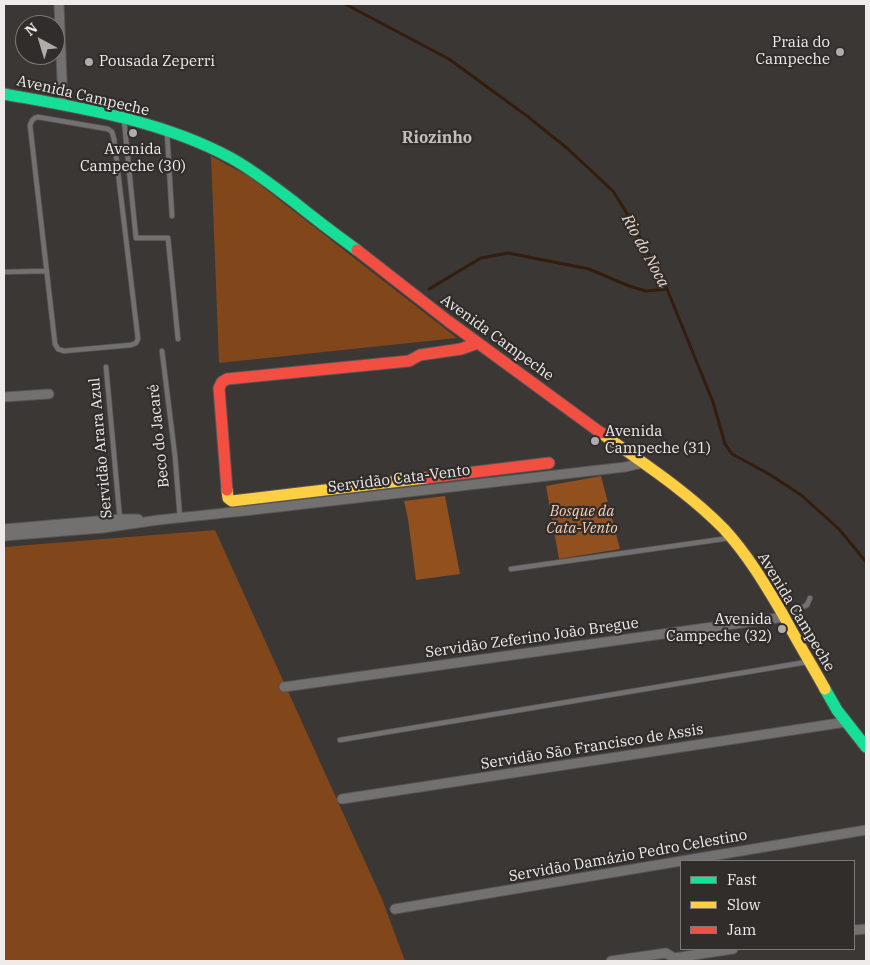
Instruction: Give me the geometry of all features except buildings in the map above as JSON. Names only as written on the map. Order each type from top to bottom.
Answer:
[{"type":"main road","name":"Avenida Campeche","points":[[4,94],[124,118],[217,151],[240,163],[478,343],[696,503],[731,537],[756,570],[846,722],[866,748]]},
{"type":"main road","points":[[478,343],[461,349],[420,355],[409,360],[227,378],[219,388],[228,498],[232,501],[336,493],[549,463]]},
{"type":"street","points":[[59,4],[68,108]]},
{"type":"street","points":[[4,398],[49,394]]},
{"type":"street","name":"Servidão Cata-Vento","points":[[6,532],[180,518],[336,493],[615,468],[643,463]]},
{"type":"street","name":"Servidão Zeferino João Bregue","points":[[284,687],[784,616]]},
{"type":"street","name":"Servidão São Francisco de Assis","points":[[342,799],[846,722]]},
{"type":"street","name":"Servidão Damázio Pedro Celestino","points":[[687,860],[866,830]]},
{"type":"street","name":"Servidão Damázio Pedro Celestino","points":[[395,909],[680,861]]},
{"type":"street","points":[[611,961],[666,952],[674,958],[726,950]]},
{"type":"lane","points":[[38,117],[108,129],[112,132],[114,138],[138,339],[136,343],[131,346],[64,351],[58,349],[55,344],[47,271],[30,125],[32,120],[38,117]]},
{"type":"lane","points":[[124,118],[136,238],[168,238],[178,339]]},
{"type":"lane","points":[[167,132],[172,216]]},
{"type":"lane","points":[[4,272],[47,271]]},
{"type":"lane","name":"Beco do Jacaré","points":[[162,351],[175,456],[180,518]]},
{"type":"lane","name":"Servidão Arara Azul","points":[[106,367],[120,522]]},
{"type":"lane","points":[[511,569],[731,537]]},
{"type":"lane","points":[[784,616],[807,605],[810,598]]},
{"type":"lane","points":[[340,740],[810,661]]},
{"type":"shaded area","points":[[211,156],[250,177],[457,338],[219,363]]},
{"type":"shaded area","points":[[215,530],[382,899],[405,961],[4,961],[4,547]]},
{"type":"green space","name":"Bosque da Cata-Vento","points":[[601,476],[620,549],[559,559],[546,486]]},
{"type":"green space","points":[[445,496],[460,574],[416,580],[404,501]]},
{"type":"waterway","name":"Rio do Noca","points":[[345,4],[449,59],[527,116],[568,149],[613,191],[631,220],[667,289],[713,402],[725,444],[732,454],[769,474],[801,495],[839,529],[866,562]]},
{"type":"waterway","points":[[429,289],[481,258],[508,253],[589,269],[646,291],[667,289]]},
{"type":"traffic: fast","points":[[4,94],[120,117],[177,134],[204,145],[231,158],[255,173],[357,250]]},
{"type":"traffic: fast","points":[[825,689],[837,710],[866,747]]},
{"type":"traffic: slow","points":[[601,433],[680,490],[724,529],[748,559],[769,591],[825,689]]},
{"type":"traffic: slow","points":[[227,490],[228,498],[232,501],[426,478]]},
{"type":"traffic: jam","points":[[357,250],[448,321],[601,433]]},
{"type":"traffic: jam","points":[[227,490],[219,388],[222,382],[227,379],[409,361],[420,355],[461,349],[478,343]]},
{"type":"traffic: jam","points":[[426,478],[549,463]]},
{"type":"place","name":"Praia do Campeche","points":[[840,52]]},
{"type":"place","name":"Pousada Zeperri","points":[[89,62]]},
{"type":"place","name":"Avenida Campeche (30)","points":[[133,133]]},
{"type":"place","name":"Avenida Campeche (31)","points":[[595,441]]},
{"type":"place","name":"Avenida Campeche (32)","points":[[782,629]]},
{"type":"district","name":"Riozinho","points":[[437,138]]}]
